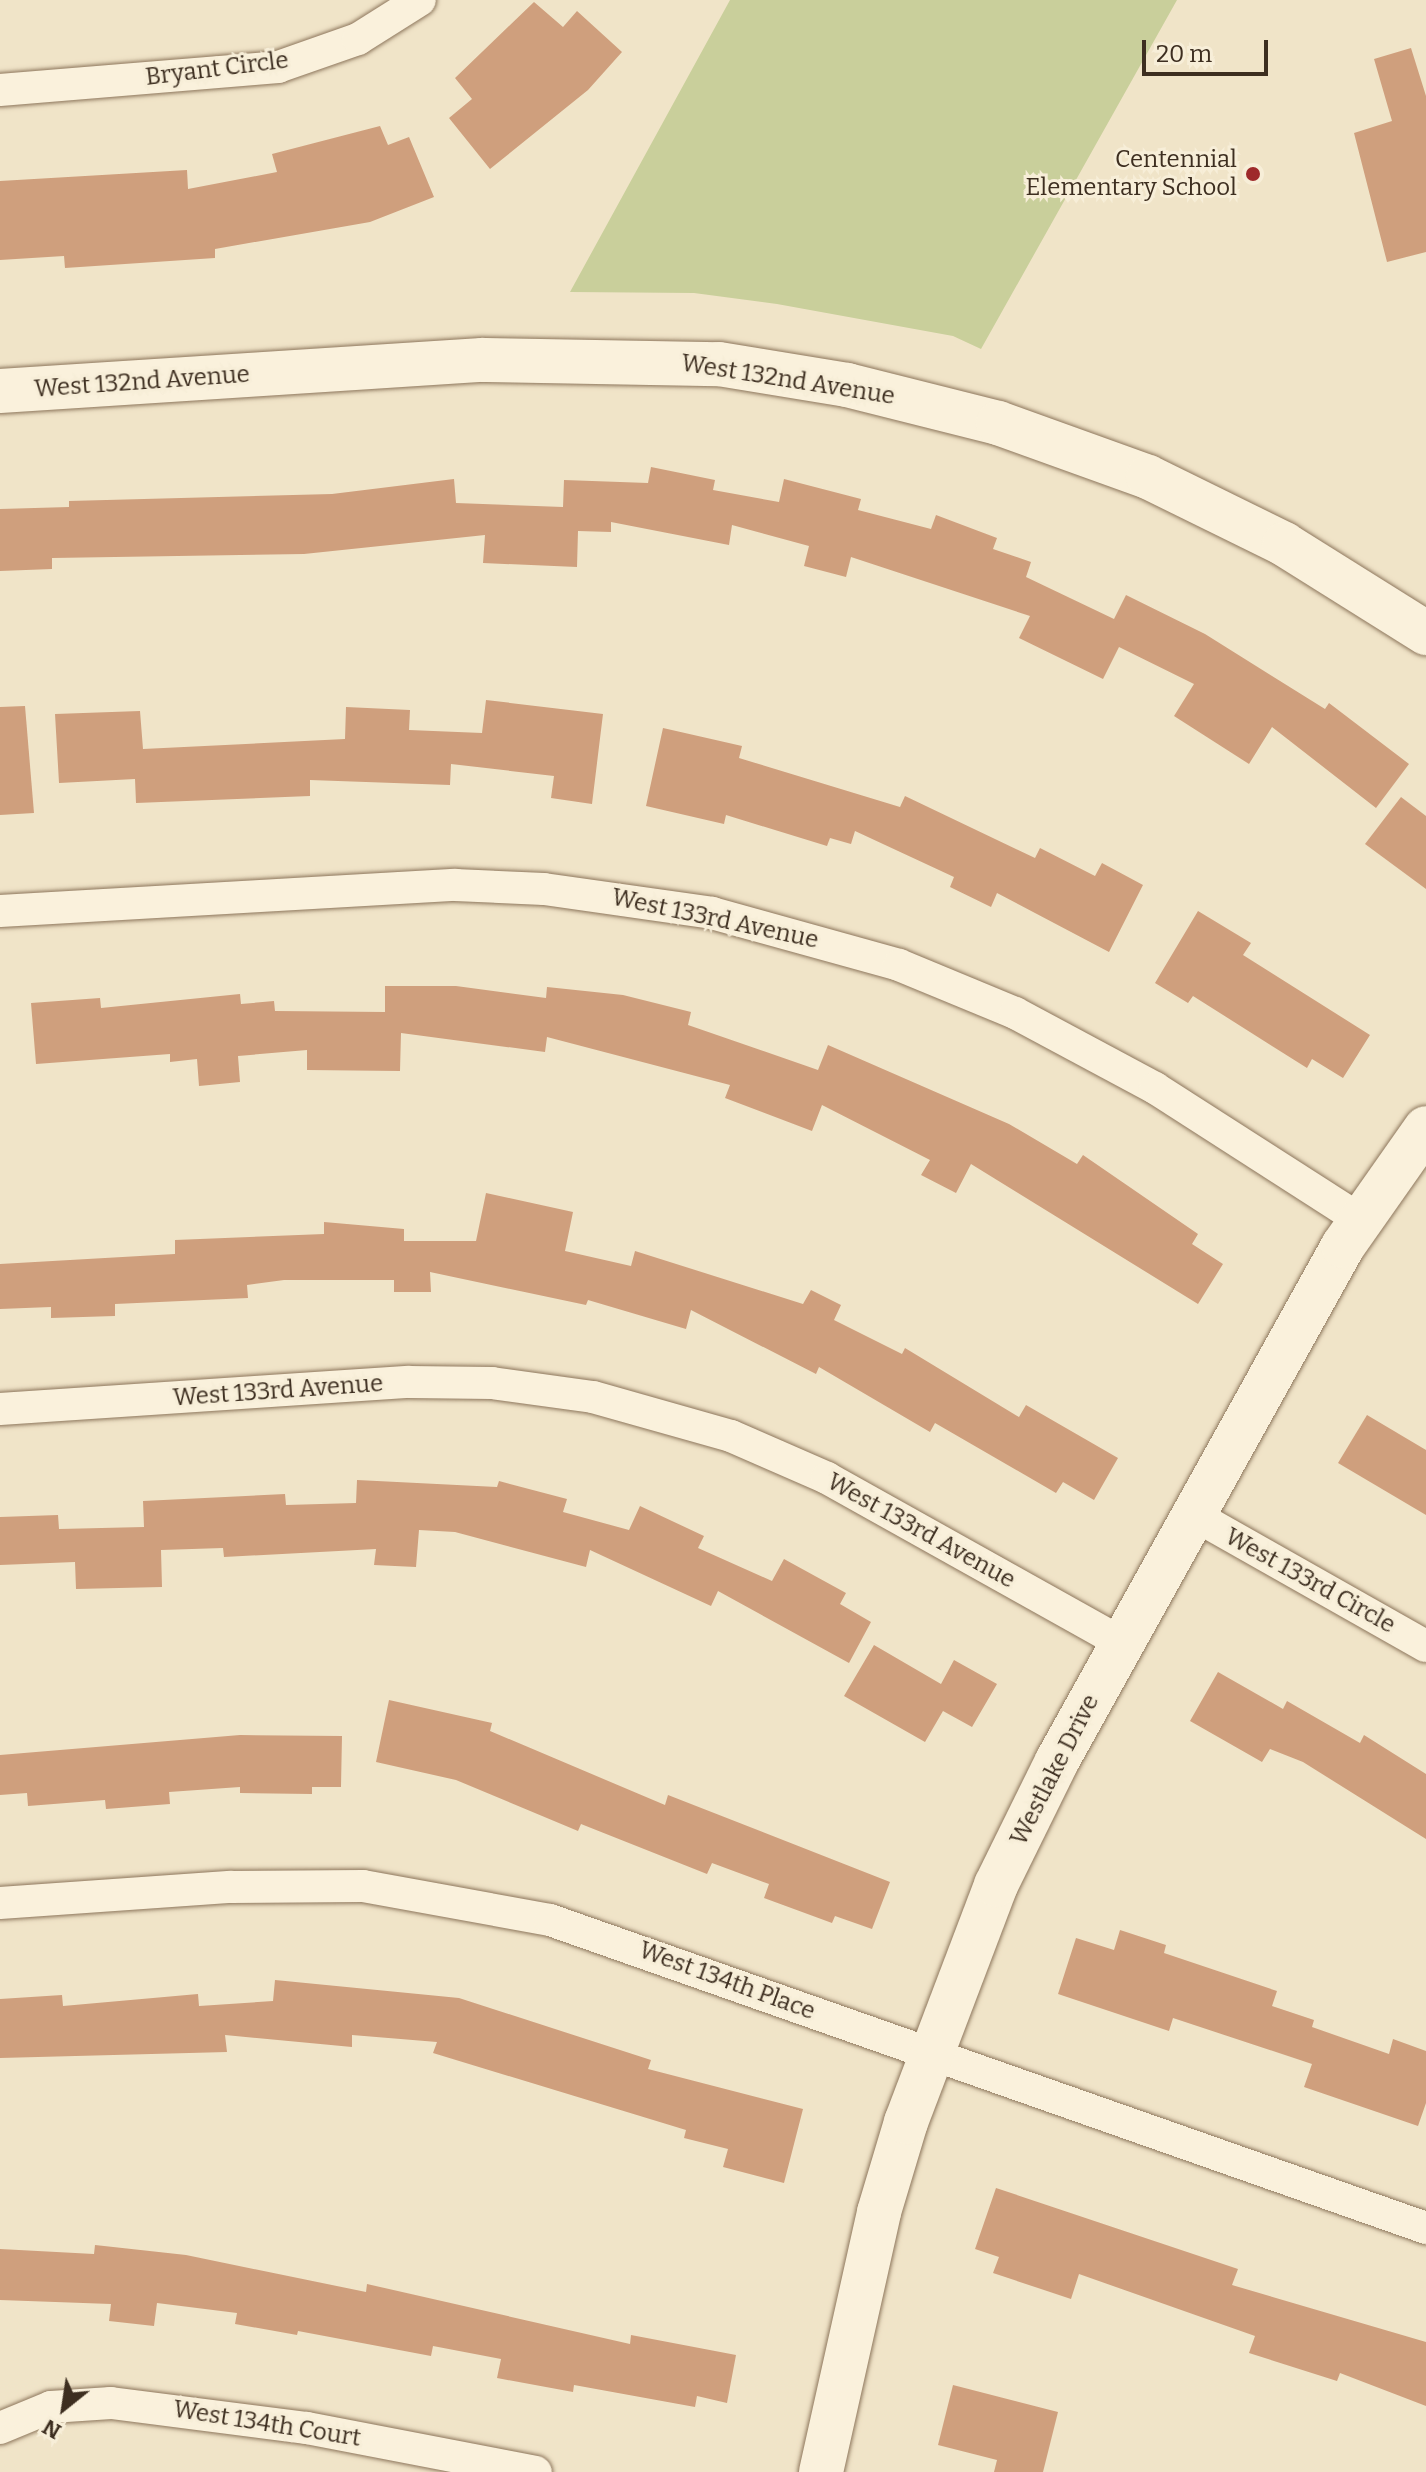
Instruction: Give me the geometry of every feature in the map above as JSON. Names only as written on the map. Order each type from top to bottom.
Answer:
[{"type":"street","name":"Bryant Circle","points":[[0,90],[278,67],[358,39],[420,0]]},
{"type":"street","name":"West 132nd Avenue","points":[[0,391],[482,360],[719,364],[847,385],[998,423],[1148,477],[1284,544],[1426,633]]},
{"type":"street","name":"West 133rd Avenue","points":[[0,911],[455,885],[544,889],[712,913],[899,965],[1015,1013],[1178,1102],[1361,1220]]},
{"type":"street","name":"Westlake Drive","points":[[821,2472],[875,2227],[931,2053],[996,1885],[1122,1643],[1361,1220],[1426,1128]]},
{"type":"street","name":"West 133rd Avenue","points":[[0,1409],[409,1382],[492,1383],[593,1397],[731,1436],[827,1478],[1122,1643]]},
{"type":"street","name":"West 133rd Circle","points":[[1194,1515],[1426,1646]]},
{"type":"street","name":"West 134th Place","points":[[0,1903],[246,1887],[363,1886],[452,1898],[590,1933],[1426,2228]]},
{"type":"street","name":"West 134th Court","points":[[0,2428],[51,2407],[111,2403],[307,2428],[536,2472]]},
{"type":"green space","points":[[730,0],[1177,0],[981,349],[953,336],[777,304],[694,293],[570,292]]},
{"type":"building","points":[[534,2],[563,27],[577,11],[622,52],[588,90],[490,169],[449,118],[472,99],[455,78]]},
{"type":"building","points":[[1411,48],[1426,96],[1426,252],[1387,262],[1354,133],[1392,121],[1374,59]]},
{"type":"building","points":[[380,126],[388,145],[409,137],[434,197],[370,222],[215,249],[215,258],[65,268],[64,256],[0,260],[0,181],[187,170],[188,189],[277,172],[272,154]]},
{"type":"building","points":[[651,467],[715,480],[713,490],[779,502],[784,479],[861,499],[858,510],[931,529],[936,515],[997,538],[993,549],[1031,562],[1026,577],[1114,619],[1126,595],[1205,634],[1325,709],[1329,703],[1409,764],[1376,808],[1272,727],[1249,764],[1174,716],[1194,684],[1119,647],[1103,679],[1019,638],[1030,616],[851,557],[846,577],[804,566],[809,546],[732,525],[729,545],[611,522],[611,532],[578,531],[577,567],[483,563],[485,535],[304,554],[52,558],[52,569],[0,571],[0,509],[69,507],[69,501],[332,494],[454,479],[456,503],[563,507],[564,480],[648,483]]},
{"type":"building","points":[[486,700],[603,714],[592,804],[551,798],[554,776],[451,764],[450,785],[310,780],[310,796],[136,803],[135,779],[59,783],[55,714],[140,711],[143,749],[345,739],[346,707],[410,710],[409,730],[482,733]]},
{"type":"building","points":[[25,706],[34,813],[0,815],[0,707]]},
{"type":"building","points":[[663,728],[742,746],[739,758],[900,807],[905,796],[1035,858],[1040,848],[1095,876],[1102,863],[1143,885],[1109,952],[997,893],[991,907],[950,887],[954,877],[855,831],[851,844],[830,838],[827,846],[726,815],[724,824],[646,806]]},
{"type":"building","points":[[1401,797],[1426,816],[1426,889],[1365,844]]},
{"type":"building","points":[[1198,911],[1251,943],[1243,955],[1370,1035],[1343,1078],[1312,1059],[1307,1068],[1193,996],[1188,1003],[1155,983]]},
{"type":"building","points":[[385,986],[456,986],[546,998],[547,987],[623,995],[691,1012],[688,1025],[818,1070],[828,1045],[1009,1124],[1077,1164],[1083,1155],[1198,1234],[1192,1244],[1223,1264],[1198,1304],[971,1164],[956,1193],[921,1175],[930,1160],[822,1105],[812,1131],[725,1098],[730,1085],[547,1037],[545,1052],[401,1033],[400,1071],[307,1070],[307,1050],[238,1056],[240,1082],[199,1086],[197,1059],[170,1062],[170,1054],[36,1064],[31,1003],[100,998],[101,1008],[240,994],[241,1004],[274,1001],[275,1011],[385,1012]]},
{"type":"building","points":[[486,1193],[573,1212],[565,1251],[631,1266],[635,1251],[803,1304],[811,1290],[841,1305],[834,1320],[902,1354],[905,1348],[1019,1417],[1026,1405],[1118,1458],[1094,1500],[1063,1482],[1056,1493],[935,1423],[930,1432],[819,1367],[816,1374],[691,1310],[686,1329],[588,1300],[586,1305],[430,1272],[431,1292],[394,1292],[394,1280],[284,1280],[247,1285],[248,1298],[115,1304],[115,1316],[51,1318],[51,1307],[0,1309],[0,1264],[175,1254],[175,1240],[324,1234],[324,1222],[404,1229],[404,1241],[476,1241]]},
{"type":"building","points":[[1367,1415],[1426,1450],[1426,1515],[1338,1463]]},
{"type":"building","points":[[357,1480],[497,1487],[499,1481],[567,1499],[563,1512],[629,1530],[640,1506],[704,1536],[698,1548],[772,1581],[784,1559],[846,1593],[840,1604],[871,1622],[849,1663],[718,1591],[711,1606],[590,1550],[586,1567],[455,1532],[419,1530],[416,1567],[374,1565],[376,1549],[224,1557],[223,1548],[161,1550],[162,1587],[76,1589],[75,1562],[0,1565],[0,1517],[58,1515],[59,1529],[144,1527],[143,1501],[285,1494],[286,1505],[356,1503]]},
{"type":"building","points":[[874,1645],[941,1684],[954,1660],[997,1684],[972,1727],[943,1711],[925,1742],[844,1696]]},
{"type":"building","points":[[1218,1672],[1283,1709],[1287,1701],[1360,1743],[1364,1735],[1426,1774],[1426,1839],[1303,1762],[1270,1749],[1262,1762],[1190,1721]]},
{"type":"building","points":[[389,1700],[492,1723],[490,1731],[665,1805],[668,1795],[890,1882],[872,1929],[835,1916],[832,1923],[764,1898],[769,1884],[712,1863],[707,1874],[581,1824],[578,1831],[456,1780],[376,1762]]},
{"type":"building","points":[[240,1735],[342,1736],[341,1787],[312,1787],[312,1794],[240,1793],[240,1787],[169,1792],[170,1804],[106,1809],[105,1800],[28,1806],[27,1793],[0,1795],[0,1755]]},
{"type":"building","points":[[1120,1930],[1166,1945],[1164,1953],[1277,1991],[1272,2006],[1314,2020],[1312,2027],[1389,2054],[1393,2039],[1426,2051],[1426,2103],[1418,2126],[1304,2087],[1312,2064],[1173,2018],[1169,2031],[1058,1994],[1076,1938],[1114,1950]]},
{"type":"building","points":[[275,1980],[459,1998],[651,2060],[648,2069],[803,2109],[784,2183],[723,2167],[728,2149],[684,2138],[686,2130],[433,2053],[437,2042],[352,2035],[352,2047],[225,2035],[227,2052],[0,2058],[0,1999],[62,1995],[63,2006],[198,1994],[199,2006],[273,2001]]},
{"type":"building","points":[[996,2188],[1238,2269],[1232,2285],[1426,2342],[1426,2406],[1340,2373],[1337,2381],[1249,2353],[1255,2336],[1079,2274],[1071,2299],[993,2273],[999,2257],[975,2249]]},
{"type":"building","points":[[95,2245],[186,2255],[366,2292],[367,2284],[630,2344],[631,2335],[736,2355],[727,2403],[697,2396],[695,2407],[574,2385],[573,2392],[497,2378],[501,2359],[433,2346],[431,2356],[298,2331],[297,2335],[235,2324],[237,2313],[157,2303],[154,2326],[109,2321],[111,2304],[0,2300],[0,2249],[94,2254]]},
{"type":"building","points":[[953,2385],[1058,2412],[1043,2472],[994,2472],[997,2460],[938,2445]]},
{"type":"place","name":"Centennial Elementary School","points":[[1253,174]]}]
